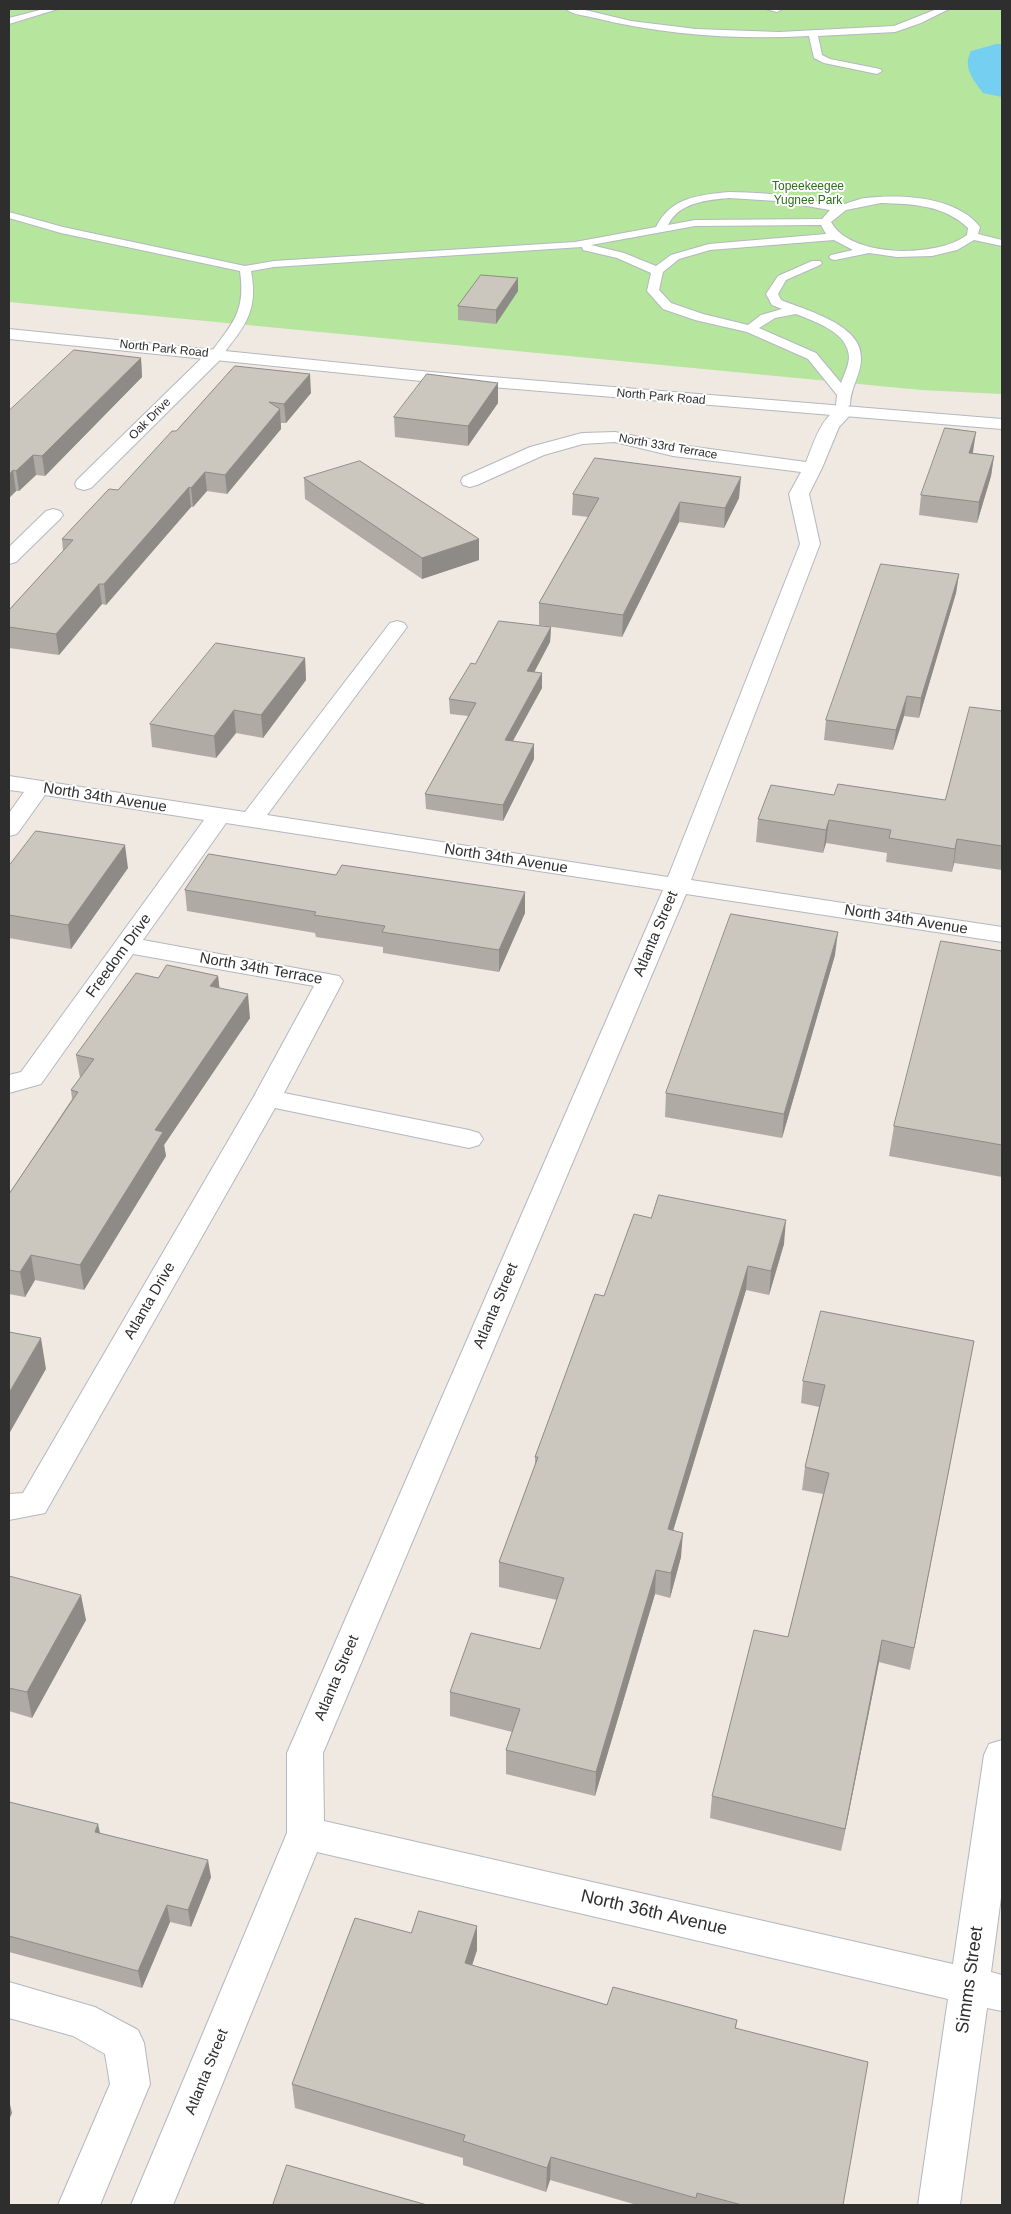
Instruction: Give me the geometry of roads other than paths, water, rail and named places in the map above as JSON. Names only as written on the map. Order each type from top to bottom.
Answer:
[{"type":"street","name":"North Park Road","points":[[9,334],[431,377],[850,401],[1002,424]]},
{"type":"street","name":"Oak Drive","points":[[84,484],[216,354]]},
{"type":"street","name":"North Park Road","points":[[320,365],[406,359],[435,361]]},
{"type":"street","name":"North Park Road","points":[[823,392],[850,401]]},
{"type":"street","name":"Atlanta Street","points":[[152,2205],[306,1833],[305,1753],[677,886],[810,544],[799,494],[813,468],[830,425],[850,401]]},
{"type":"street","name":"North 33rd Terrace","points":[[470,481],[537,451],[582,439],[615,437],[673,450],[813,468]]},
{"type":"street","points":[[9,558],[53,515]]},
{"type":"street","points":[[252,819],[396,627]]},
{"type":"street","name":"North 34th Avenue","points":[[9,783],[1002,935]]},
{"type":"street","points":[[9,829],[39,788]]},
{"type":"street","name":"Freedom Drive","points":[[9,1084],[31,1078],[220,815]]},
{"type":"street","name":"North 34th Terrace","points":[[126,945],[330,981],[267,1098]]},
{"type":"street","points":[[267,1098],[469,1139]]},
{"type":"street","name":"Atlanta Drive","points":[[21,1505],[267,1098]]},
{"type":"street","name":"Simms Street","points":[[939,2205],[986,1989],[1002,1755]]},
{"type":"street","name":"North 36th Avenue","points":[[306,1833],[986,1989]]},
{"type":"street","points":[[9,2000],[82,2020],[124,2043],[130,2084],[79,2205]]},
{"type":"lane","points":[[9,21],[53,9]]},
{"type":"lane","points":[[571,9],[631,24],[696,32],[779,35],[895,29],[944,9]]},
{"type":"lane","points":[[771,9],[777,9]]},
{"type":"lane","points":[[812,33],[817,56],[827,61],[877,72]]},
{"type":"lane","points":[[661,228],[670,212],[687,203],[717,195],[755,196],[840,208]]},
{"type":"lane","points":[[881,200],[906,200],[952,210],[966,218],[974,227],[972,236],[962,244],[944,250],[895,253],[869,250],[849,244],[834,237],[826,230],[825,222],[829,214],[840,208],[881,200]]},
{"type":"lane","points":[[9,215],[61,230],[245,269],[274,264],[575,245],[695,223],[825,222]]},
{"type":"lane","points":[[972,236],[1002,243]]},
{"type":"lane","points":[[834,237],[709,247],[675,257],[657,271],[654,291],[667,306],[699,317],[750,329],[812,356],[850,401]]},
{"type":"lane","points":[[575,245],[620,255],[657,271]]},
{"type":"lane","points":[[835,256],[869,250]]},
{"type":"lane","points":[[816,263],[782,278],[772,294],[776,302],[836,328],[850,341],[855,355],[848,384],[850,401]]},
{"type":"lane","points":[[216,354],[235,332],[246,313],[249,287],[245,269]]},
{"type":"lane","points":[[750,329],[759,319],[779,313],[795,311]]},
{"type":"water","points":[[1002,44],[1002,97],[983,93],[968,68],[971,51]]},
{"type":"park label","name":"Topeekeegee Yugnee Park","points":[[808,194]]}]
